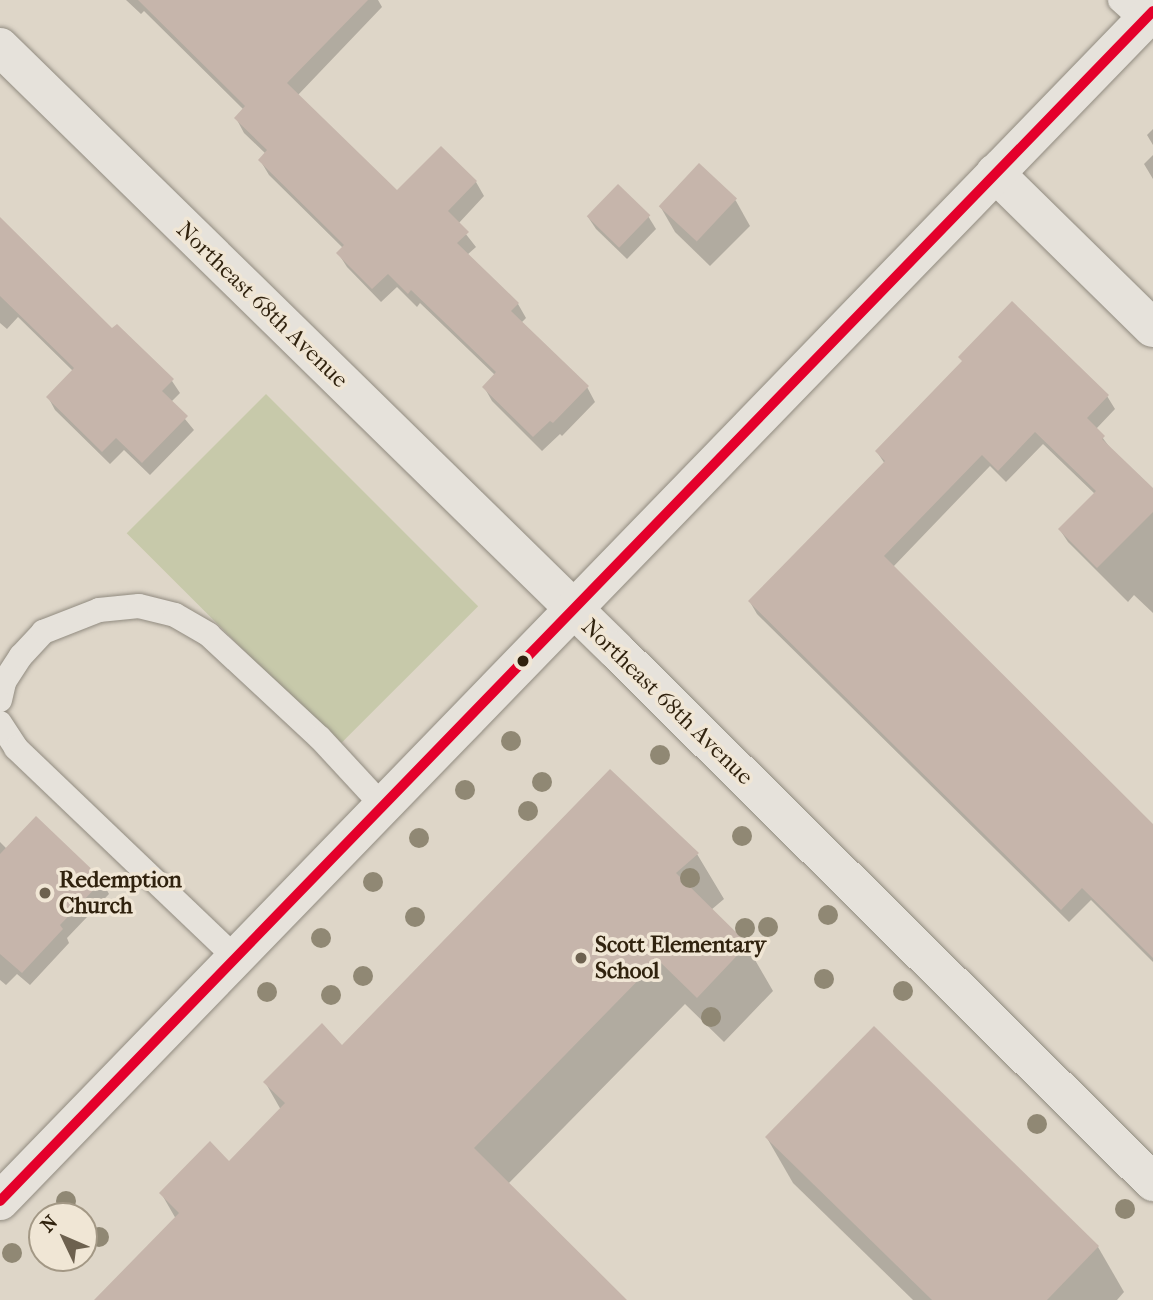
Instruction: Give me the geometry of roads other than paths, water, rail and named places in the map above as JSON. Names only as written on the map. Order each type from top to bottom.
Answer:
[{"type":"street","points":[[0,1201],[995,173],[1139,11]]},
{"type":"street","name":"Northeast 68th Avenue","points":[[0,47],[1153,1182]]},
{"type":"street","points":[[995,173],[1153,328]]},
{"type":"lane","points":[[0,700],[4,682],[43,632],[99,610],[139,606],[175,615],[209,635],[320,738],[383,806]]},
{"type":"lane","points":[[0,723],[16,748],[235,957]]},
{"type":"place","name":"Redemption Church","points":[[45,893]]},
{"type":"place","name":"Scott Elementary School","points":[[581,958]]}]
